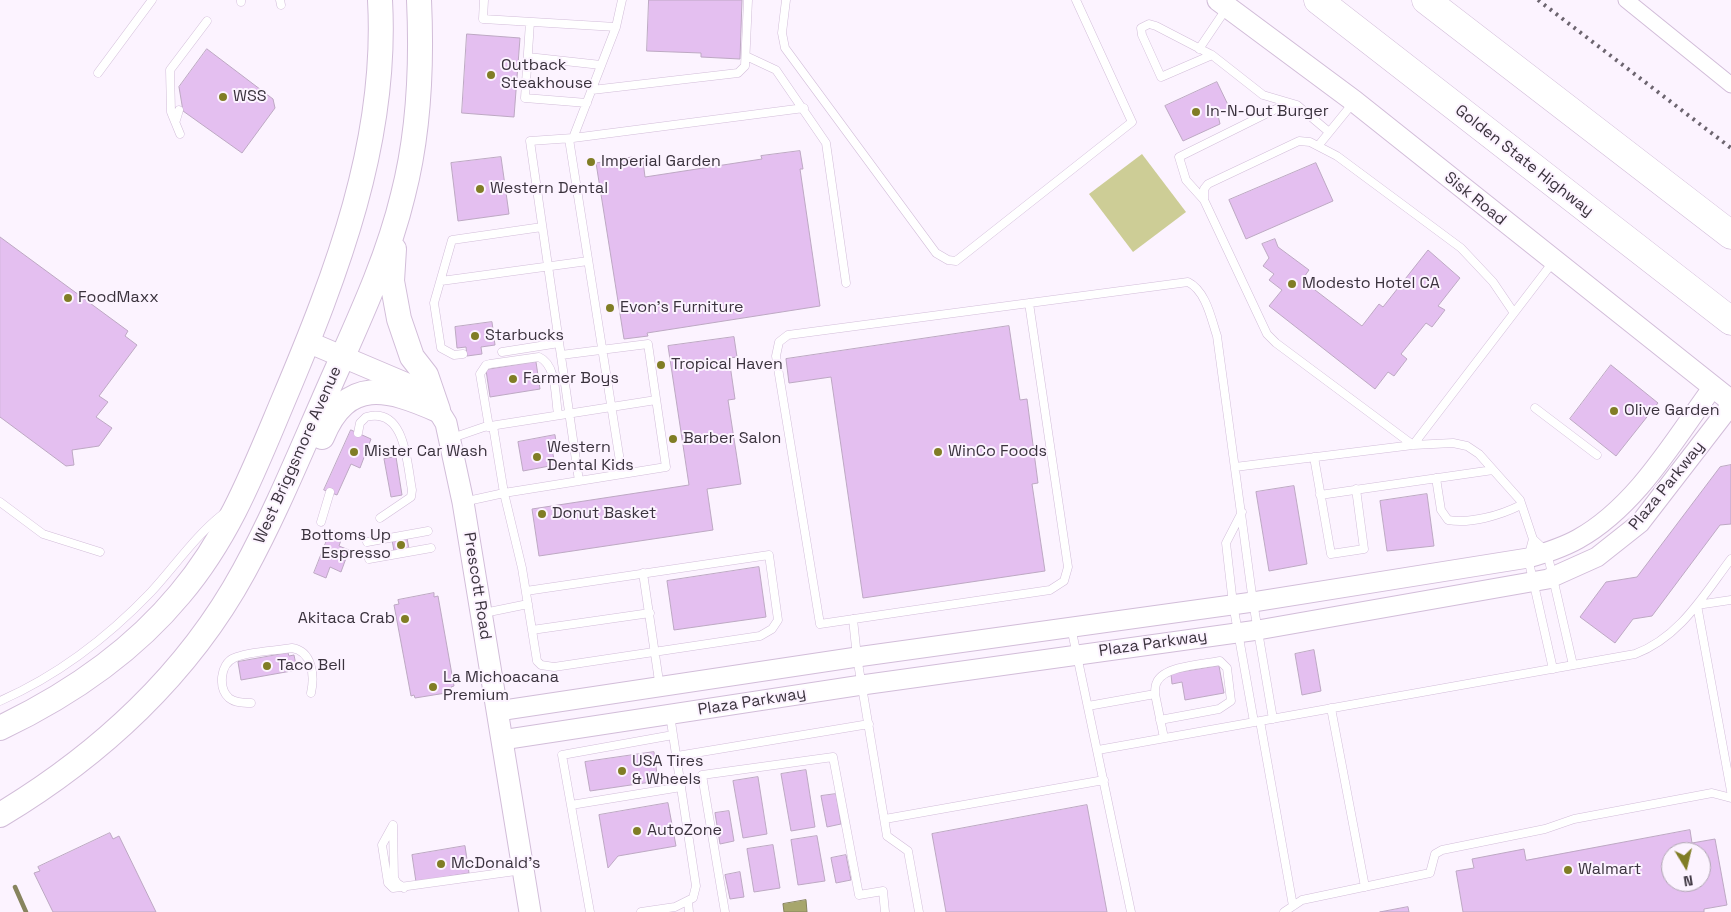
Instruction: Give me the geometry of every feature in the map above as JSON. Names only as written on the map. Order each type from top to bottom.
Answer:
[{"type":"highway","name":"Golden State Highway","points":[[1318,0],[1731,321]]},
{"type":"highway","points":[[1426,0],[1731,235]]},
{"type":"main road","name":"West Briggsmore Avenue","points":[[0,728],[64,693],[101,668],[132,642],[179,595],[219,540],[242,499],[308,342],[346,240],[371,144],[378,84],[380,0]]},
{"type":"main road","name":"West Briggsmore Avenue","points":[[0,815],[55,781],[82,761],[146,704],[207,630],[244,571],[275,509],[343,356],[398,214],[408,173],[413,139],[420,44],[420,0]]},
{"type":"main road","name":"Sisk Road","points":[[1223,3],[1354,101],[1553,262],[1731,401]]},
{"type":"main road","points":[[398,214],[392,281],[399,319],[412,357],[426,375],[438,410]]},
{"type":"main road","name":"Prescott Road","points":[[308,342],[407,384],[438,410],[446,423],[451,438],[463,502],[530,912]]},
{"type":"main road","points":[[244,571],[290,510],[326,426],[343,402],[362,394],[382,392],[406,396],[438,410]]},
{"type":"street","points":[[1626,0],[1731,85]]},
{"type":"street","name":"Plaza Parkway","points":[[498,711],[857,657],[1253,602],[1528,558],[1579,538],[1603,522],[1642,483],[1713,387]]},
{"type":"street","name":"Plaza Parkway","points":[[502,740],[862,685],[1258,630],[1533,582],[1555,576],[1596,558],[1640,523],[1731,405]]},
{"type":"lane","points":[[98,73],[152,0]]},
{"type":"lane","points":[[484,0],[483,19],[616,27]]},
{"type":"lane","points":[[622,0],[616,27],[571,139],[588,261],[622,474]]},
{"type":"lane","points":[[592,90],[738,73],[745,66],[748,0]]},
{"type":"lane","points":[[786,0],[782,33],[785,48],[936,253],[948,260],[956,261],[1132,122],[1076,0]]},
{"type":"lane","points":[[1199,49],[1223,3]]},
{"type":"lane","points":[[180,134],[176,120],[171,112],[169,98],[174,94],[170,70],[207,21]]},
{"type":"lane","points":[[530,22],[526,98],[586,104]]},
{"type":"lane","points":[[1212,55],[1161,77],[1142,35],[1141,28],[1149,24],[1156,26],[1212,55],[1263,95],[1297,105],[1329,132]]},
{"type":"lane","points":[[746,56],[776,70],[804,108],[826,143],[846,283]]},
{"type":"lane","points":[[528,57],[601,66]]},
{"type":"lane","points":[[1318,146],[1354,101]]},
{"type":"lane","points":[[1288,102],[1179,157],[1186,180],[1204,200],[1268,334],[1282,348],[1413,444]]},
{"type":"lane","points":[[579,481],[530,141],[571,139],[804,108]]},
{"type":"lane","points":[[176,120],[179,110]]},
{"type":"lane","points":[[1204,200],[1204,189],[1208,184],[1299,141],[1318,146],[1337,156],[1461,248],[1493,282],[1514,313]]},
{"type":"lane","points":[[463,354],[454,355],[441,348],[434,303],[452,240],[542,227]]},
{"type":"lane","points":[[440,280],[548,268],[588,261]]},
{"type":"lane","points":[[1413,444],[1553,262]]},
{"type":"lane","points":[[1029,303],[1068,567],[1064,581],[1050,590],[820,624],[776,356],[779,342],[788,335],[1029,303],[1188,282],[1196,286],[1205,302],[1217,336],[1253,602],[1273,719]]},
{"type":"lane","points":[[502,352],[559,343]]},
{"type":"lane","points":[[463,502],[504,492],[666,467],[648,344],[561,356]]},
{"type":"lane","points":[[526,591],[769,555],[778,620],[772,629],[760,636],[554,667],[541,666],[537,661],[526,591],[480,374],[486,365],[490,364],[539,357],[544,359],[551,368],[558,414]]},
{"type":"lane","points":[[451,438],[491,426],[569,412],[656,400]]},
{"type":"lane","points":[[1535,408],[1597,455]]},
{"type":"lane","points":[[358,433],[360,423],[366,417],[380,416],[395,425],[404,444],[412,490],[411,497],[380,518]]},
{"type":"lane","points":[[1235,467],[1413,444],[1453,443],[1468,446],[1479,454],[1521,505],[1533,539],[1547,552],[1555,576],[1573,665]]},
{"type":"lane","points":[[1314,457],[1331,554],[1364,548],[1356,490]]},
{"type":"lane","points":[[1320,495],[1493,470]]},
{"type":"lane","points":[[1436,478],[1442,510],[1448,520],[1458,522],[1506,513],[1521,505]]},
{"type":"lane","points":[[321,522],[330,492]]},
{"type":"lane","points":[[0,701],[50,674],[84,651],[115,626],[150,592],[205,528],[242,499]]},
{"type":"lane","points":[[0,502],[43,534],[100,552]]},
{"type":"lane","points":[[1242,512],[1226,543],[1233,604],[1293,906]]},
{"type":"lane","points":[[367,542],[428,531]]},
{"type":"lane","points":[[1533,539],[1528,558],[1553,669]]},
{"type":"lane","points":[[368,559],[431,548]]},
{"type":"lane","points":[[1098,750],[1635,654],[1668,638],[1697,605],[1731,559]]},
{"type":"lane","points":[[643,574],[656,651],[660,688]]},
{"type":"lane","points":[[1697,605],[1731,600]]},
{"type":"lane","points":[[481,613],[528,604]]},
{"type":"lane","points":[[1697,605],[1731,791]]},
{"type":"lane","points":[[532,630],[650,613]]},
{"type":"lane","points":[[854,619],[857,657],[887,836],[908,851],[919,912]]},
{"type":"lane","points":[[1071,627],[1131,912]]},
{"type":"lane","points":[[251,703],[230,699],[224,692],[222,679],[224,669],[235,658],[292,648],[301,649],[307,654],[310,663],[313,685],[311,693]]},
{"type":"lane","points":[[1160,720],[1219,709],[1231,701],[1227,668],[1220,661],[1171,670],[1162,675],[1156,682],[1155,694],[1160,720],[1164,738]]},
{"type":"lane","points":[[1088,706],[1155,694]]},
{"type":"lane","points":[[1332,708],[1365,887]]},
{"type":"lane","points":[[641,912],[675,907],[688,901],[693,898],[696,886],[670,715]]},
{"type":"lane","points":[[677,756],[869,724]]},
{"type":"lane","points":[[590,912],[562,755],[674,735]]},
{"type":"lane","points":[[725,912],[702,775],[833,757],[859,895],[883,891],[886,912]]},
{"type":"lane","points":[[885,819],[1104,780]]},
{"type":"lane","points":[[571,805],[681,787]]},
{"type":"lane","points":[[1284,912],[1302,900],[1430,873],[1435,854],[1442,850],[1546,829],[1574,819],[1694,796],[1712,793],[1731,798]]},
{"type":"lane","points":[[393,825],[382,845],[386,874],[390,886],[405,888],[524,870]]},
{"type":"lane","points":[[688,901],[689,912]]},
{"type":"green space","points":[[1142,154],[1186,212],[1133,252],[1089,194]]},
{"type":"shaded area","points":[[806,900],[807,912],[784,912],[783,904]]},
{"type":"building","points":[[649,0],[742,0],[740,59],[701,57],[701,53],[647,51]]},
{"type":"building","name":"Outback Steakhouse","points":[[467,34],[520,38],[514,117],[462,113]]},
{"type":"building","points":[[207,49],[273,99],[275,108],[242,153],[183,111],[179,87]]},
{"type":"building","name":"In-N-Out Burger","points":[[1217,82],[1230,109],[1218,115],[1220,124],[1183,141],[1165,106]]},
{"type":"building","points":[[800,151],[803,169],[800,169],[820,306],[647,333],[648,336],[624,339],[596,163],[632,157],[633,163],[643,161],[645,177],[762,159],[761,156]]},
{"type":"building","name":"Western Dental","points":[[501,157],[509,214],[458,221],[451,163]]},
{"type":"building","points":[[1316,163],[1333,201],[1246,239],[1229,200]]},
{"type":"building","points":[[0,237],[128,331],[125,336],[137,345],[99,396],[108,402],[96,417],[112,428],[99,446],[72,450],[74,465],[66,466],[0,417]]},
{"type":"building","points":[[1275,239],[1278,247],[1309,270],[1302,280],[1362,326],[1379,304],[1383,307],[1428,250],[1460,278],[1438,306],[1445,310],[1432,327],[1426,323],[1401,354],[1407,359],[1394,376],[1388,372],[1375,389],[1269,306],[1282,290],[1269,280],[1274,274],[1263,266],[1269,258],[1262,244]]},
{"type":"building","name":"Starbucks","points":[[492,322],[495,345],[481,347],[482,354],[467,356],[466,347],[457,348],[455,327]]},
{"type":"building","name":"WinCo Foods","points":[[1009,326],[1020,400],[1027,399],[1038,483],[1032,484],[1045,571],[863,598],[831,377],[789,383],[786,359]]},
{"type":"building","points":[[734,337],[737,357],[729,358],[735,399],[728,400],[741,484],[707,489],[713,530],[539,556],[532,509],[689,485],[668,346]]},
{"type":"building","name":"Farmer Boys","points":[[536,362],[540,389],[490,397],[486,370]]},
{"type":"building","name":"Olive Garden","points":[[1611,365],[1658,403],[1616,456],[1570,419]]},
{"type":"building","name":"Mister Car Wash","points":[[351,430],[371,439],[360,468],[351,464],[337,495],[324,490]]},
{"type":"building","name":"Western Dental Kids","points":[[555,435],[557,448],[552,449],[555,465],[523,471],[518,442]]},
{"type":"building","points":[[396,457],[402,495],[391,497],[384,459]]},
{"type":"building","points":[[1731,465],[1731,524],[1720,525],[1652,616],[1633,619],[1615,643],[1580,617],[1606,582],[1637,577],[1720,467]]},
{"type":"building","points":[[1294,486],[1307,564],[1269,571],[1256,492]]},
{"type":"building","points":[[1427,494],[1434,546],[1387,551],[1380,501]]},
{"type":"building","points":[[331,530],[343,534],[339,546],[349,550],[341,572],[330,567],[326,578],[314,573]]},
{"type":"building","name":"Bottoms Up Espresso","points":[[407,538],[409,549],[394,551],[392,540]]},
{"type":"building","points":[[759,567],[766,617],[674,630],[667,581]]},
{"type":"building","points":[[434,593],[434,597],[438,596],[454,686],[451,687],[452,692],[415,698],[414,695],[411,696],[394,605],[399,604],[398,600]]},
{"type":"building","points":[[1314,650],[1321,691],[1302,695],[1295,654]]},
{"type":"building","name":"Taco Bell","points":[[288,653],[289,656],[294,655],[297,670],[241,680],[238,662]]},
{"type":"building","points":[[1219,666],[1224,693],[1185,700],[1182,682],[1172,684],[1171,674]]},
{"type":"building","name":"USA Tires & Wheels","points":[[654,752],[658,781],[590,791],[585,762]]},
{"type":"building","points":[[806,770],[815,827],[791,831],[781,774]]},
{"type":"building","points":[[758,777],[767,834],[743,838],[733,781]]},
{"type":"building","points":[[836,794],[841,824],[827,827],[821,796]]},
{"type":"building","name":"AutoZone","points":[[668,803],[676,846],[618,856],[608,868],[599,815]]},
{"type":"building","points":[[1087,805],[1107,912],[946,912],[932,834]]},
{"type":"building","points":[[729,811],[734,841],[720,844],[715,813]]},
{"type":"building","name":"Walmart","points":[[1690,830],[1692,842],[1661,842],[1661,892],[1711,892],[1711,842],[1698,842],[1715,839],[1727,905],[1704,909],[1704,912],[1463,912],[1456,871],[1474,868],[1472,859],[1524,849],[1526,860]]},
{"type":"building","points":[[110,833],[113,839],[119,836],[156,912],[53,912],[34,873],[40,871],[38,867]]},
{"type":"building","points":[[817,836],[825,881],[798,885],[791,840]]},
{"type":"building","points":[[773,845],[780,888],[754,892],[747,849]]},
{"type":"building","name":"McDonald's","points":[[465,846],[469,873],[416,882],[412,855]]},
{"type":"building","points":[[846,855],[851,880],[836,883],[831,858]]},
{"type":"building","points":[[740,872],[744,897],[730,899],[725,875]]},
{"type":"building","points":[[1408,907],[1409,912],[1380,912]]},
{"type":"waterway","points":[[15,887],[26,912]]},
{"type":"railway","points":[[1538,0],[1731,148]]},
{"type":"place","name":"Outback Steakhouse","points":[[491,75]]},
{"type":"place","name":"WSS","points":[[223,97]]},
{"type":"place","name":"In-N-Out Burger","points":[[1196,112]]},
{"type":"place","name":"Imperial Garden","points":[[591,162]]},
{"type":"place","name":"Western Dental","points":[[480,189]]},
{"type":"place","name":"Modesto Hotel CA","points":[[1292,284]]},
{"type":"place","name":"FoodMaxx","points":[[68,298]]},
{"type":"place","name":"Evon's Furniture","points":[[610,308]]},
{"type":"place","name":"Starbucks","points":[[475,336]]},
{"type":"place","name":"Tropical Haven","points":[[661,365]]},
{"type":"place","name":"Farmer Boys","points":[[513,379]]},
{"type":"place","name":"Olive Garden","points":[[1614,411]]},
{"type":"place","name":"Barber Salon","points":[[673,439]]},
{"type":"place","name":"Mister Car Wash","points":[[354,452]]},
{"type":"place","name":"WinCo Foods","points":[[938,452]]},
{"type":"place","name":"Western Dental Kids","points":[[537,457]]},
{"type":"place","name":"Donut Basket","points":[[542,514]]},
{"type":"place","name":"Bottoms Up Espresso","points":[[401,545]]},
{"type":"place","name":"Akitaca Crab","points":[[405,619]]},
{"type":"place","name":"Taco Bell","points":[[267,666]]},
{"type":"place","name":"La Michoacana Premium","points":[[433,687]]},
{"type":"place","name":"USA Tires & Wheels","points":[[622,771]]},
{"type":"place","name":"AutoZone","points":[[637,831]]},
{"type":"place","name":"McDonald's","points":[[441,864]]},
{"type":"place","name":"Walmart","points":[[1568,870]]}]
